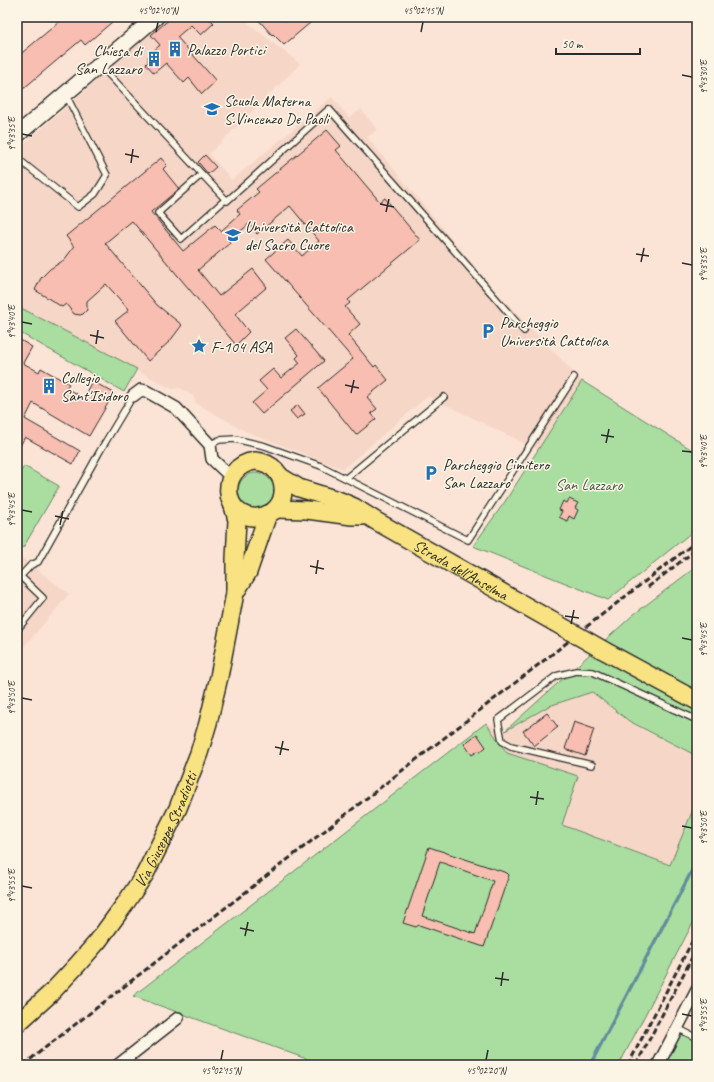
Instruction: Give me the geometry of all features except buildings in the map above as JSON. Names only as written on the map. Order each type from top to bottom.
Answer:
[{"type":"main road","points":[[17,135],[156,17]]},
{"type":"main road","points":[[255,461],[261,462],[271,466],[281,477],[283,490],[282,499],[272,512],[257,517],[251,516],[244,514],[234,506],[231,501],[228,487],[231,477],[236,469],[244,464],[255,461]]},
{"type":"main road","name":"Strada dell'Anselma","points":[[281,477],[299,488],[338,500],[354,507],[367,516],[603,650],[697,701]]},
{"type":"main road","name":"Via Giuseppe Stradiotti","points":[[17,1024],[51,993],[98,941],[145,874],[178,808],[191,776],[208,723],[219,677],[235,593],[237,520],[234,506]]},
{"type":"main road","name":"Strada dell'Anselma","points":[[272,512],[307,510],[352,516],[367,516]]},
{"type":"main road","name":"Via Giuseppe Stradiotti","points":[[235,593],[248,572],[272,512]]},
{"type":"street","points":[[133,396],[141,390],[146,391],[176,408],[210,445],[212,459],[231,477]]},
{"type":"street","points":[[658,1065],[697,990]]},
{"type":"street","points":[[118,1065],[178,1018]]},
{"type":"lane","points":[[100,64],[226,200]]},
{"type":"lane","points":[[17,158],[78,207],[95,194],[107,175],[65,94]]},
{"type":"lane","points":[[202,174],[158,213],[181,239],[329,110],[524,331]]},
{"type":"lane","points":[[210,445],[219,440],[234,439],[265,446],[321,466],[468,540],[574,377]]},
{"type":"lane","points":[[17,630],[43,598],[19,578],[32,565],[38,562],[100,451],[133,396]]},
{"type":"lane","points":[[346,478],[444,397]]},
{"type":"lane","points":[[592,765],[511,746],[502,741],[498,720],[556,676],[576,671],[593,672],[697,720]]},
{"type":"lane","points":[[677,1028],[697,1038]]},
{"type":"shaded area","name":"Università Cattolica del Sacro Cuore","points":[[169,17],[254,17],[248,23],[300,64],[209,154],[232,180],[332,97],[349,118],[361,109],[377,130],[367,137],[494,290],[582,381],[538,450],[428,396],[343,469],[245,431],[196,403],[193,396],[180,388],[172,389],[17,307],[17,150]]},
{"type":"shaded area","points":[[17,554],[69,594],[17,655]]},
{"type":"shaded area","points":[[592,692],[629,721],[697,756],[697,800],[671,865],[562,825],[578,776],[507,753],[486,723],[505,731],[549,706]]},
{"type":"green space","points":[[21,308],[137,369],[124,392],[17,331],[17,315]]},
{"type":"green space","name":"San Lazzaro","points":[[582,381],[697,453],[697,528],[608,600],[473,546],[504,503]]},
{"type":"green space","points":[[24,466],[59,486],[23,548],[17,545],[17,478]]},
{"type":"green space","points":[[260,473],[269,478],[273,484],[273,498],[269,504],[260,509],[252,509],[243,504],[239,498],[238,487],[243,478],[249,474]]},
{"type":"green space","points":[[697,566],[697,756],[629,721],[592,692],[549,706],[505,731],[633,615]]},
{"type":"green space","points":[[486,723],[507,753],[578,776],[562,825],[670,865],[697,800],[697,915],[619,1065],[323,1065],[133,996]]},
{"type":"green space","points":[[677,1029],[697,1039],[697,1065],[678,1065],[662,1057]]},
{"type":"waterway","points":[[590,1065],[697,861]]},
{"type":"railway","points":[[586,627],[697,541]]},
{"type":"railway","points":[[648,587],[697,549]]},
{"type":"railway","points":[[23,1065],[569,641]]},
{"type":"railway","points":[[628,1065],[697,932]]},
{"type":"railway","points":[[636,1065],[697,948]]},
{"type":"place","name":"Palazzo Portici","points":[[175,49]]},
{"type":"place","name":"Chiesa di San Lazzaro","points":[[154,59]]},
{"type":"place","name":"Scuola Materna S.Vincenzo De Paoli","points":[[212,109]]},
{"type":"place","name":"Università Cattolica del Sacro Cuore","points":[[233,235]]},
{"type":"place","name":"Parcheggio Università Cattolica","points":[[488,331]]},
{"type":"place","name":"F-104 ASA","points":[[199,346]]},
{"type":"place","name":"Collegio Sant'Isidoro","points":[[49,386]]},
{"type":"place","name":"Parcheggio Cimitero San Lazzaro","points":[[431,473]]}]
